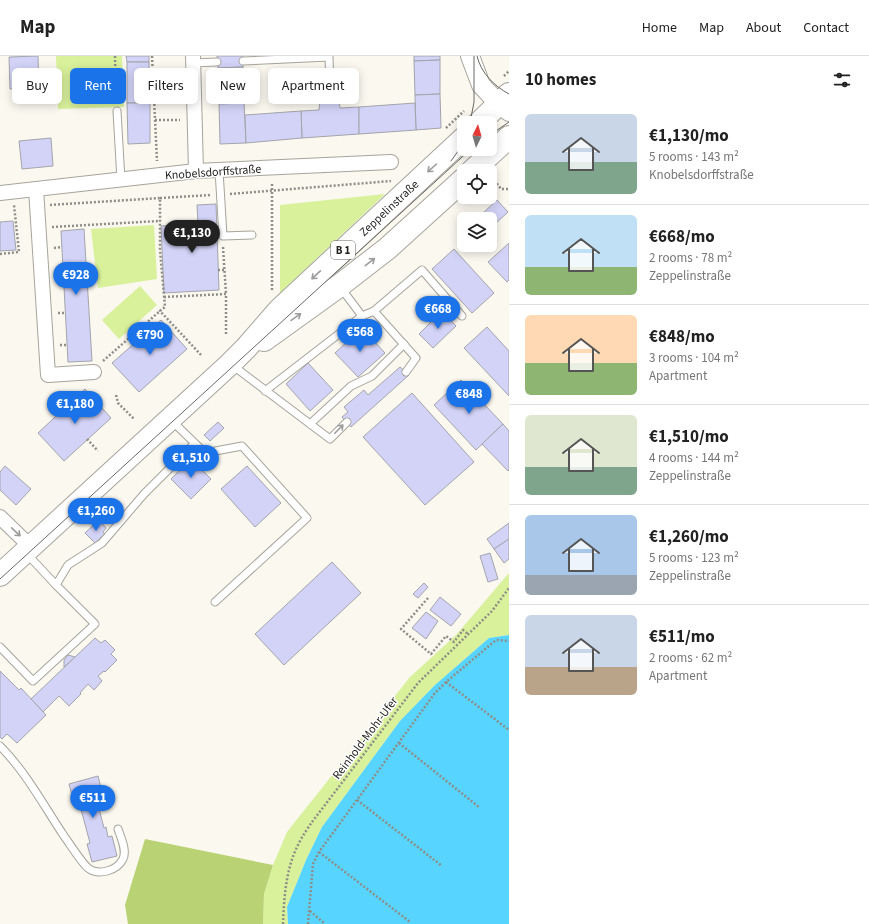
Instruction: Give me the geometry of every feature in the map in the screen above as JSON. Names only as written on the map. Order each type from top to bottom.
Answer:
[{"type":"main road","points":[[488,116],[506,103]]},
{"type":"main road","points":[[480,164],[509,137]]},
{"type":"main road","name":"Zeppelinstraße","points":[[0,575],[230,364],[246,348],[280,308],[457,144]]},
{"type":"main road","name":"Zeppelinstraße","points":[[230,364],[339,286],[388,248],[457,185]]},
{"type":"street","points":[[470,56],[481,85],[506,103]]},
{"type":"street","points":[[477,74],[478,56]]},
{"type":"street","points":[[194,104],[196,171]]},
{"type":"street","name":"Knobelsdorffstraße","points":[[6,192],[196,171],[391,162]]},
{"type":"street","points":[[36,189],[48,375],[97,368]]},
{"type":"street","points":[[0,517],[28,549]]},
{"type":"lane","points":[[243,61],[329,57],[329,68]]},
{"type":"lane","points":[[193,60],[218,62]]},
{"type":"lane","points":[[117,110],[121,180]]},
{"type":"lane","points":[[219,170],[223,236],[252,235]]},
{"type":"lane","points":[[265,391],[362,316],[374,311],[422,270],[462,316]]},
{"type":"lane","points":[[339,286],[362,316]]},
{"type":"lane","points":[[374,311],[416,358],[406,372]]},
{"type":"lane","points":[[310,424],[351,386],[372,376],[404,344]]},
{"type":"lane","points":[[230,364],[330,439],[346,422]]},
{"type":"lane","points":[[170,420],[205,453],[242,446],[307,518],[215,602]]},
{"type":"lane","points":[[56,585],[68,565],[102,543],[144,494],[194,444]]},
{"type":"lane","points":[[0,647],[33,681],[95,624],[56,585],[28,549]]},
{"type":"lane","points":[[0,746],[13,759],[74,850],[89,869],[103,872],[115,868],[123,859],[124,849],[118,829]]},
{"type":"path","points":[[115,56],[117,110]]},
{"type":"path","points":[[152,56],[153,68]]},
{"type":"path","points":[[154,104],[158,176]]},
{"type":"path","points":[[155,120],[194,119]]},
{"type":"path","points":[[37,207],[272,191],[392,181]]},
{"type":"path","points":[[497,184],[501,189],[509,189]]},
{"type":"path","points":[[272,191],[272,290]]},
{"type":"path","points":[[1,253],[19,252],[6,192]]},
{"type":"path","points":[[97,368],[165,307],[159,221],[160,198]]},
{"type":"path","points":[[51,228],[159,221]]},
{"type":"path","points":[[223,236],[226,294],[226,334]]},
{"type":"path","points":[[52,248],[62,247]]},
{"type":"path","points":[[218,270],[224,270]]},
{"type":"path","points":[[54,281],[63,280]]},
{"type":"path","points":[[164,297],[226,294]]},
{"type":"path","points":[[160,311],[202,356]]},
{"type":"path","points":[[56,313],[65,312]]},
{"type":"path","points":[[131,336],[136,342]]},
{"type":"path","points":[[116,395],[118,403],[134,419]]},
{"type":"path","points":[[87,439],[98,451]]},
{"type":"path","name":"Reinhold-Mohr-Ufer","points":[[283,924],[288,873],[298,844],[312,822],[418,683],[492,610],[509,588]]},
{"type":"path","points":[[428,598],[401,629],[431,654],[446,636],[454,642],[463,630],[468,634]]},
{"type":"path","points":[[308,924],[313,864],[320,852],[435,693],[496,640],[509,641]]},
{"type":"path","points":[[446,682],[509,730]]},
{"type":"path","points":[[399,743],[480,808]]},
{"type":"path","points":[[357,800],[442,866]]},
{"type":"path","points":[[320,852],[410,922]]},
{"type":"path","points":[[309,911],[324,924]]},
{"type":"green space","points":[[56,56],[122,56],[122,68],[70,68],[70,104],[124,104],[124,107],[58,109],[58,104],[62,104],[62,68],[56,68]]},
{"type":"green space","points":[[385,194],[280,293],[280,205]]},
{"type":"green space","points":[[154,225],[157,279],[98,288],[91,229]]},
{"type":"green space","points":[[140,286],[157,305],[119,339],[102,320]]},
{"type":"green space","points":[[509,573],[509,635],[489,638],[435,685],[400,721],[322,827],[306,860],[287,907],[288,924],[263,924],[264,894],[273,865],[287,832],[410,677],[456,635]]},
{"type":"green space","points":[[145,839],[273,865],[264,894],[263,924],[128,924],[125,905]]},
{"type":"water","points":[[509,635],[509,924],[288,924],[287,907],[306,860],[322,827],[400,721],[435,685],[489,638]]},
{"type":"building","points":[[38,56],[38,68],[12,68],[12,89],[10,89],[9,57]]},
{"type":"building","points":[[126,56],[149,56],[149,62],[127,62]]},
{"type":"building","points":[[217,56],[243,56],[243,67],[218,68]]},
{"type":"building","points":[[414,56],[440,56],[440,60],[414,61]]},
{"type":"building","points":[[440,60],[440,94],[415,95],[414,61]]},
{"type":"building","points":[[127,62],[149,62],[149,68],[134,68],[134,103],[127,103]]},
{"type":"building","points":[[243,67],[243,68],[218,68]]},
{"type":"building","points":[[440,94],[441,128],[416,130],[415,95]]},
{"type":"building","points":[[127,103],[150,104],[150,143],[128,144]]},
{"type":"building","points":[[415,103],[416,130],[359,134],[359,107]]},
{"type":"building","points":[[219,104],[244,104],[246,143],[220,144]]},
{"type":"building","points":[[320,104],[340,104],[340,108],[359,107],[359,134],[302,138],[301,111],[319,110]]},
{"type":"building","points":[[301,111],[302,138],[246,143],[245,115]]},
{"type":"building","points":[[51,138],[53,166],[22,169],[19,141]]},
{"type":"building","points":[[497,200],[508,212],[497,222],[497,212],[484,212],[493,204],[497,204]]},
{"type":"building","points":[[216,204],[219,290],[164,293],[161,226],[198,224],[197,205]]},
{"type":"building","points":[[13,221],[16,250],[0,251],[0,222]]},
{"type":"building","points":[[84,229],[92,361],[68,362],[61,231]]},
{"type":"building","points":[[509,243],[509,280],[507,282],[488,262]]},
{"type":"building","points":[[454,249],[494,293],[472,313],[432,269]]},
{"type":"building","points":[[442,311],[456,326],[433,348],[419,334]]},
{"type":"building","points":[[161,320],[187,349],[139,392],[112,363]]},
{"type":"building","points":[[487,327],[509,351],[509,396],[464,348]]},
{"type":"building","points":[[362,328],[385,353],[358,377],[335,353]]},
{"type":"building","points":[[308,363],[333,390],[310,411],[286,384]]},
{"type":"building","points":[[400,367],[409,375],[351,427],[342,417],[348,412],[344,407],[364,390],[368,395]]},
{"type":"building","points":[[461,380],[503,424],[476,450],[434,405]]},
{"type":"building","points":[[85,389],[111,418],[64,461],[38,433]]},
{"type":"building","points":[[412,393],[474,462],[425,505],[363,437]]},
{"type":"building","points":[[218,422],[224,428],[210,441],[204,435]]},
{"type":"building","points":[[503,424],[509,431],[508,471],[482,444]]},
{"type":"building","points":[[191,459],[211,479],[191,499],[171,479]]},
{"type":"building","points":[[5,466],[31,489],[16,505],[0,490],[0,472]]},
{"type":"building","points":[[247,466],[281,503],[255,527],[221,489]]},
{"type":"building","points":[[99,520],[106,528],[103,532],[105,534],[95,543],[85,533]]},
{"type":"building","points":[[509,523],[509,539],[494,549],[487,539]]},
{"type":"building","points":[[509,539],[509,559],[504,563],[494,549]]},
{"type":"building","points":[[490,553],[498,579],[488,582],[480,556]]},
{"type":"building","points":[[332,562],[361,593],[284,665],[255,634]]},
{"type":"building","points":[[424,583],[428,587],[418,598],[413,594]]},
{"type":"building","points":[[440,597],[461,614],[451,626],[430,610]]},
{"type":"building","points":[[426,612],[438,621],[426,639],[412,628]]},
{"type":"building","points":[[95,638],[101,643],[105,640],[115,650],[111,654],[117,660],[105,672],[104,671],[98,676],[102,681],[94,690],[88,684],[80,693],[81,694],[69,706],[59,696],[43,712],[31,699]]},
{"type":"building","points":[[68,655],[75,657],[64,667],[64,660]]},
{"type":"building","points":[[0,671],[19,690],[21,688],[46,715],[17,743],[7,734],[2,739],[0,737]]},
{"type":"building","points":[[98,776],[102,792],[95,793],[104,828],[106,827],[108,837],[112,836],[117,856],[92,862],[87,844],[90,843],[78,798],[73,799],[69,784]]},
{"type":"tram line","points":[[471,116],[474,102],[474,56]]},
{"type":"tram line","points":[[477,56],[482,68],[493,83],[509,94]]},
{"type":"tram line","points":[[497,130],[509,122]]},
{"type":"tram line","points":[[451,161],[457,153]]},
{"type":"tram line","points":[[0,579],[463,156]]}]
